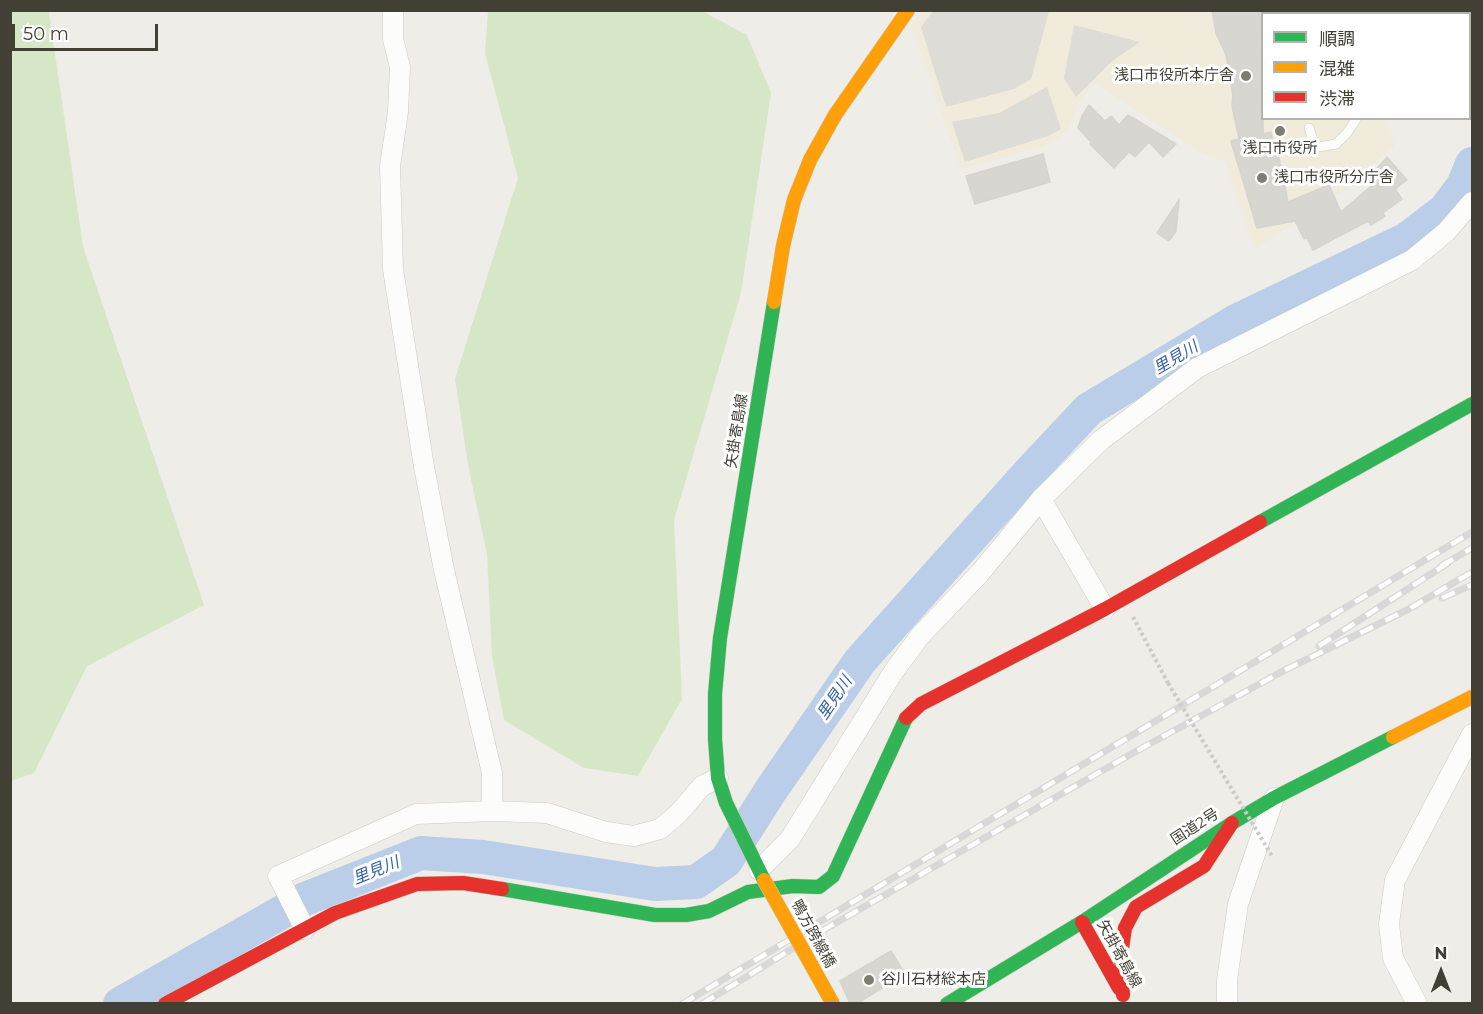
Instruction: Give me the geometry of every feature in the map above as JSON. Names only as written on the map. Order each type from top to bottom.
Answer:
[{"type":"main road","name":"矢掛寄島線","points":[[759,870],[726,803],[718,778],[715,694],[720,638],[781,258],[794,200],[810,160],[835,114],[908,10]]},
{"type":"main road","points":[[165,1004],[335,913],[417,884],[463,883],[655,915],[686,915],[709,911],[748,892],[793,886],[819,886],[833,876],[904,719],[921,704],[1105,609],[1473,404]]},
{"type":"main road","name":"国道2号","points":[[946,1004],[1082,922],[1274,798],[1473,697]]},
{"type":"main road","points":[[1126,999],[1121,955],[1125,928],[1136,907],[1204,866],[1232,823]]},
{"type":"main road","name":"鴨方跨線橋","points":[[759,870],[833,1004]]},
{"type":"main road","name":"矢掛寄島線","points":[[1082,922],[1126,999]]},
{"type":"street","points":[[393,10],[393,39],[400,67],[398,112],[390,166],[393,269],[444,570],[492,773],[492,811]]},
{"type":"street","points":[[759,870],[790,839],[894,671],[914,645],[980,573],[1041,499],[1101,440],[1197,368],[1412,260],[1446,232],[1473,202]]},
{"type":"street","points":[[1041,499],[1105,609]]},
{"type":"street","points":[[1417,1004],[1393,957],[1389,924],[1395,880],[1470,745]]},
{"type":"street","points":[[305,929],[278,876],[416,814],[492,811],[547,813],[606,832],[634,836],[660,829],[678,814],[702,786],[718,778]]},
{"type":"street","points":[[1227,1004],[1227,980],[1238,904],[1274,798]]},
{"type":"lane","points":[[1309,128],[1313,140],[1319,147],[1336,144],[1347,134],[1356,120]]},
{"type":"path","points":[[1123,599],[1168,682],[1272,856]]},
{"type":"shaded area","name":"浅口市役所","points":[[924,10],[1424,11],[1261,12],[1261,120],[1387,120],[1394,146],[1342,192],[1254,249],[1225,161],[1202,153],[1094,83],[1080,100],[1069,126],[1061,136],[1041,147],[961,169],[912,27]]},
{"type":"shaded area","points":[[933,11],[1049,11],[1031,79],[1014,89],[946,107],[921,27]]},
{"type":"shaded area","points":[[1074,25],[1140,42],[1112,61],[1076,97],[1064,78]]},
{"type":"shaded area","points":[[1047,87],[1061,129],[1048,136],[965,162],[952,122],[999,113]]},
{"type":"green space","points":[[10,11],[49,12],[83,247],[204,605],[87,666],[34,773],[11,781]]},
{"type":"green space","points":[[488,11],[702,11],[747,35],[771,93],[741,293],[674,520],[682,699],[638,776],[584,768],[504,720],[492,656],[487,554],[469,470],[455,379],[518,178],[485,53]]},
{"type":"building","points":[[1212,10],[1263,10],[1261,12],[1261,120],[1263,120],[1263,134],[1271,132],[1274,149],[1277,148],[1288,202],[1329,185],[1341,212],[1377,181],[1372,174],[1387,157],[1407,180],[1395,189],[1402,199],[1383,213],[1385,216],[1371,225],[1368,221],[1313,250],[1307,238],[1304,239],[1295,221],[1257,228],[1231,141],[1239,139],[1232,106],[1233,96],[1226,55],[1216,33]]},
{"type":"building","points":[[1089,105],[1105,121],[1111,116],[1119,125],[1128,115],[1176,144],[1163,157],[1149,142],[1135,157],[1129,152],[1114,168],[1078,128]]},
{"type":"building","points":[[1043,154],[1050,182],[975,204],[966,176]]},
{"type":"building","points":[[1179,200],[1176,231],[1169,241],[1157,233]]},
{"type":"building","name":"谷川石材総本店","points":[[891,951],[905,974],[856,1004],[850,1004],[840,981]]},
{"type":"waterway","name":"里見川","points":[[120,1004],[305,899],[421,853],[483,857],[655,884],[696,882],[726,861],[771,790],[860,661],[1089,409],[1236,321],[1407,239],[1445,210],[1463,186],[1472,164]]},
{"type":"railway","points":[[682,1004],[1472,532]]},
{"type":"railway","points":[[1441,566],[1472,548]]},
{"type":"railway","points":[[1319,646],[1448,563]]},
{"type":"railway","points":[[702,1004],[813,936],[1133,753],[1285,670],[1409,609],[1472,572]]},
{"type":"railway","points":[[1442,598],[1472,585]]},
{"type":"traffic: fast","points":[[764,880],[726,803],[718,778],[715,694],[720,638],[774,302]]},
{"type":"traffic: fast","points":[[1260,522],[1472,404]]},
{"type":"traffic: fast","points":[[502,889],[655,915],[686,915],[709,911],[748,892],[793,886],[819,887],[833,876],[906,718]]},
{"type":"traffic: fast","points":[[947,1004],[1082,922],[1232,823],[1274,798],[1393,737]]},
{"type":"traffic: slow","points":[[774,302],[783,246],[794,200],[810,160],[835,115],[908,10]]},
{"type":"traffic: slow","points":[[1393,737],[1472,697]]},
{"type":"traffic: slow","points":[[764,880],[833,1004]]},
{"type":"traffic: jam","points":[[906,718],[921,704],[1105,609],[1260,522]]},
{"type":"traffic: jam","points":[[1123,995],[1121,955],[1125,928],[1136,907],[1204,866],[1232,823]]},
{"type":"traffic: jam","points":[[165,1004],[335,913],[417,884],[463,883],[502,889]]},
{"type":"traffic: jam","points":[[1082,922],[1119,988]]},
{"type":"place","name":"浅口市役所本庁舎","points":[[1246,76]]},
{"type":"place","name":"浅口市役所","points":[[1280,131]]},
{"type":"place","name":"浅口市役所分庁舎","points":[[1262,178]]},
{"type":"place","name":"谷川石材総本店","points":[[869,980]]}]
